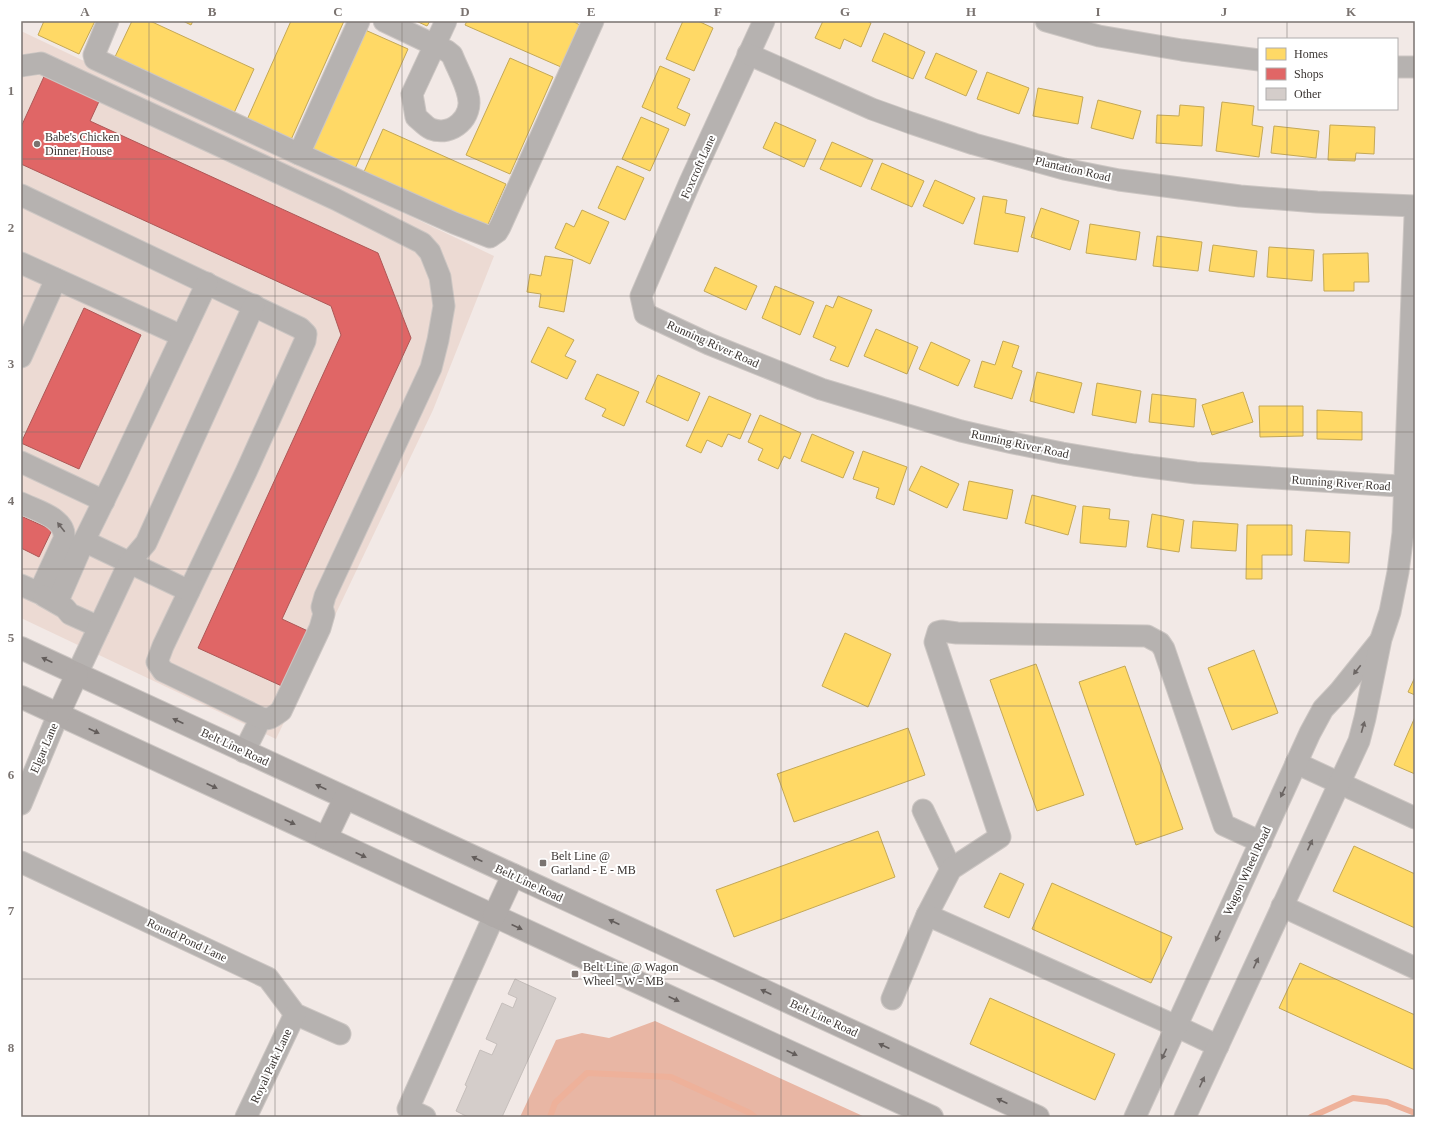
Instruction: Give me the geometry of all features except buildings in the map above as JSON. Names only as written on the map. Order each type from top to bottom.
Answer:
[{"type":"main road","name":"Belt Line Road","points":[[21,648],[1038,1117]]},
{"type":"main road","points":[[58,715],[77,674]]},
{"type":"main road","points":[[21,697],[932,1117]]},
{"type":"main road","points":[[326,838],[345,798]]},
{"type":"main road","points":[[494,916],[513,875]]},
{"type":"street","points":[[108,21],[94,55],[95,59],[299,154],[454,223],[490,237],[497,232],[500,227],[593,21]]},
{"type":"street","points":[[299,154],[359,21]]},
{"type":"street","points":[[384,21],[435,45],[446,21]]},
{"type":"street","name":"Foxcroft Lane","points":[[645,314],[641,296],[764,21]]},
{"type":"street","points":[[1046,21],[1099,36],[1182,50],[1258,60]]},
{"type":"street","name":"Plantation Road","points":[[748,54],[872,109],[974,144],[1064,169],[1120,180],[1240,196],[1317,202],[1415,206]]},
{"type":"street","points":[[21,66],[41,63],[335,199],[422,243],[430,252],[440,277],[444,306],[438,340],[430,368],[325,596],[322,607],[324,614],[320,628],[281,711],[273,718],[261,718],[163,671],[157,662],[246,472],[305,341],[306,334],[300,328],[21,195]]},
{"type":"street","points":[[1398,67],[1415,67]]},
{"type":"street","name":"Wagon Wheel Road","points":[[1185,1117],[1359,741],[1367,711],[1381,639],[1390,612],[1398,572],[1410,487],[1415,216]]},
{"type":"street","points":[[21,263],[182,336]]},
{"type":"street","points":[[21,357],[56,279]]},
{"type":"street","points":[[39,594],[84,541],[207,283]]},
{"type":"street","points":[[77,674],[129,563],[146,543],[254,306]]},
{"type":"street","name":"Running River Road","points":[[645,314],[709,344],[821,389],[976,435],[1062,453],[1134,465],[1196,473],[1410,487]]},
{"type":"street","points":[[21,462],[104,501]]},
{"type":"street","points":[[21,504],[49,516],[61,524],[65,532],[64,540],[39,594]]},
{"type":"street","points":[[84,541],[189,591]]},
{"type":"street","points":[[39,594],[65,608],[70,614],[99,628]]},
{"type":"street","points":[[892,999],[926,915],[951,869],[1000,837],[934,642],[938,632],[942,630],[957,633],[1146,636],[1160,643],[1164,649],[1224,825],[1261,842]]},
{"type":"street","name":"Wagon Wheel Road","points":[[1135,1117],[1310,733],[1323,709],[1339,692],[1381,639]]},
{"type":"street","name":"Elgar Lane","points":[[21,804],[58,715]]},
{"type":"street","points":[[244,752],[261,718]]},
{"type":"street","points":[[1296,763],[1415,818]]},
{"type":"street","points":[[923,810],[951,869]]},
{"type":"street","name":"Round Pond Lane","points":[[21,862],[268,978],[295,1014],[340,1034]]},
{"type":"street","points":[[1282,906],[1415,968]]},
{"type":"street","points":[[926,915],[1218,1046]]},
{"type":"street","points":[[425,1117],[408,1109],[494,916]]},
{"type":"street","name":"Royal Park Lane","points":[[246,1117],[295,1014]]},
{"type":"shaded area","points":[[21,31],[494,256],[433,410],[276,739],[21,618]]},
{"type":"shaded area","points":[[655,1021],[865,1117],[520,1117],[556,1040],[582,1033],[609,1038]]},
{"type":"waterway","points":[[550,1117],[555,1103],[587,1073],[671,1077],[750,1113],[755,1117]]},
{"type":"waterway","points":[[1311,1117],[1353,1098],[1387,1102],[1415,1113]]},
{"type":"place","name":"Babe's Chicken Dinner House","points":[[37,144]]},
{"type":"place","name":"Belt Line @ Garland - E - MB","points":[[543,863]]},
{"type":"place","name":"Belt Line @ Wagon Wheel - W - MB","points":[[575,974]]}]
